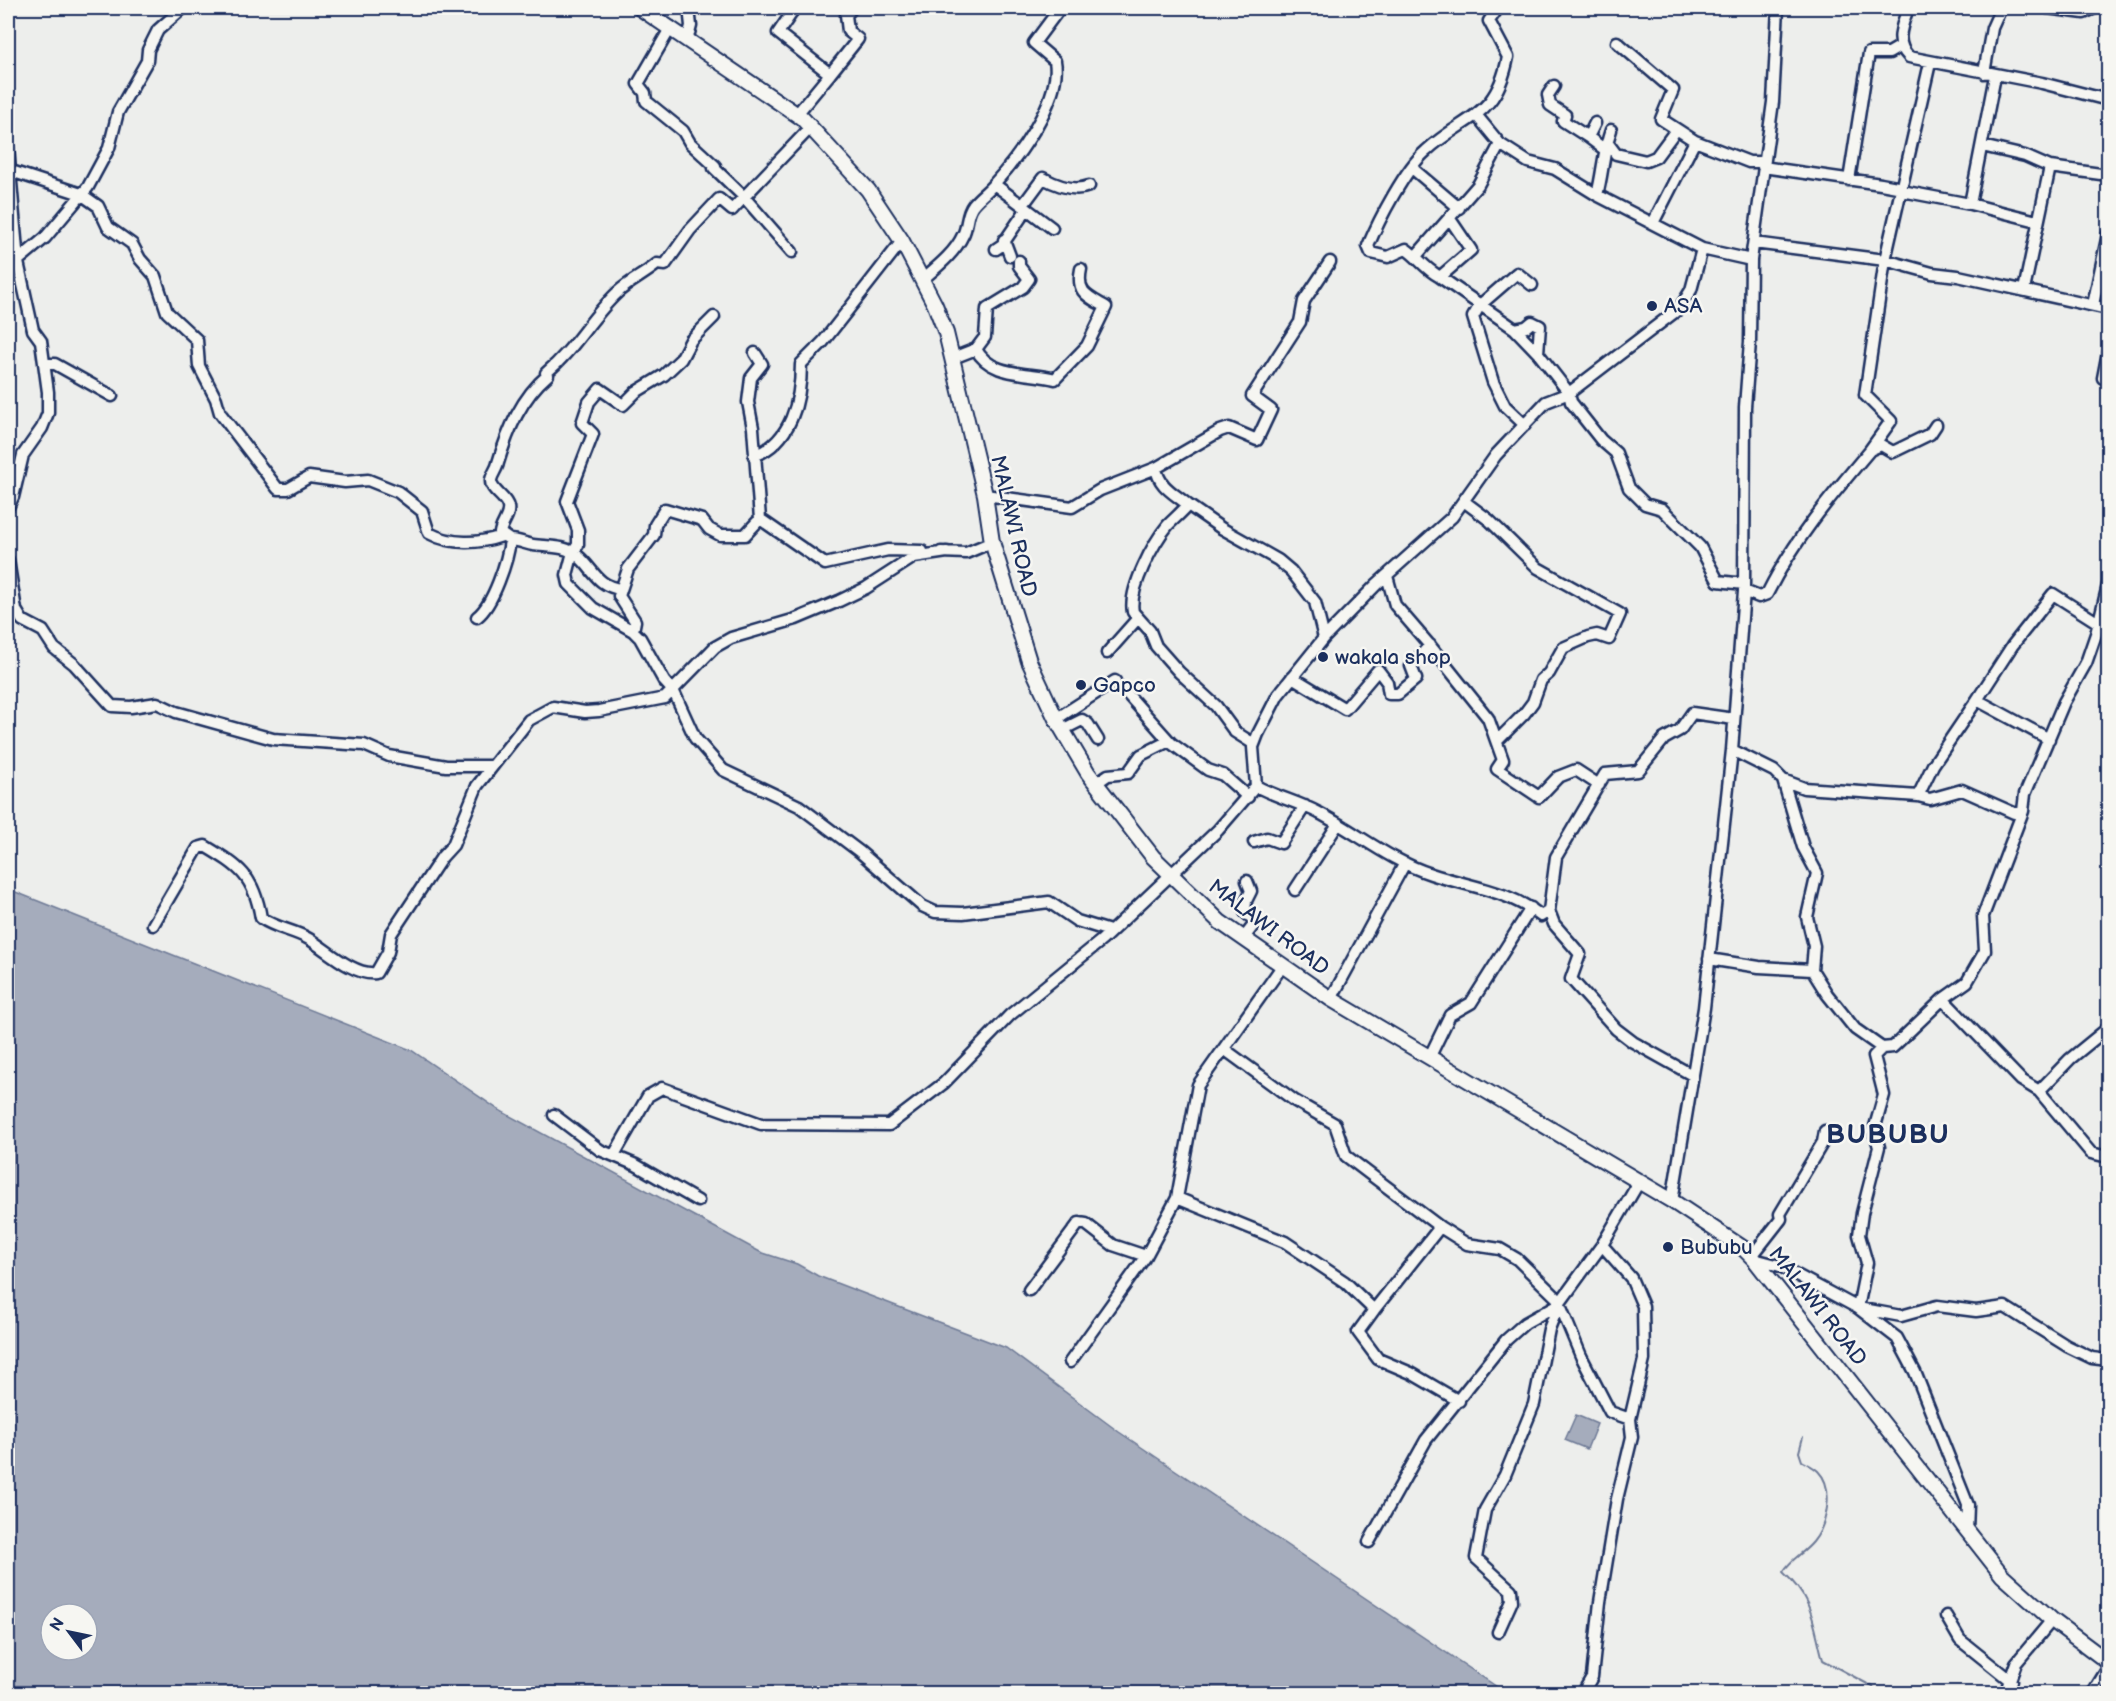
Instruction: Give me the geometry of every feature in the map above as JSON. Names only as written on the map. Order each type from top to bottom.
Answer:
[{"type":"main road","name":"MALAWI ROAD","points":[[640,8],[688,38],[797,114],[868,190],[902,241],[935,305],[952,358],[985,495],[992,542],[1019,635],[1059,725],[1095,784],[1171,876],[1243,939],[1331,999],[1672,1201],[1753,1257],[2002,1575],[2052,1620],[2108,1662]]},
{"type":"street","points":[[8,269],[45,238],[100,167],[118,112],[147,61],[148,50],[154,38],[183,8]]},
{"type":"street","points":[[688,38],[691,26],[689,8]]},
{"type":"street","points":[[792,8],[791,14],[778,33],[830,74]]},
{"type":"street","points":[[797,114],[858,39],[848,31],[846,15],[852,8]]},
{"type":"street","points":[[923,279],[940,265],[964,235],[973,205],[994,184],[1038,121],[1054,91],[1055,61],[1034,43],[1060,8]]},
{"type":"street","points":[[1498,8],[1490,21],[1508,57],[1489,104],[1477,117],[1430,147],[1412,168],[1368,246],[1371,254],[1388,257],[1406,249],[1416,256],[1424,268],[1515,329],[1538,353],[1569,393],[1571,402],[1601,440],[1616,453],[1629,488],[1645,504],[1662,509],[1700,547],[1718,581],[1744,587],[1759,597],[1767,594],[1789,554],[1818,510],[1870,450],[1891,421],[1865,395],[1885,260],[1930,63]]},
{"type":"street","points":[[1672,1201],[1709,959],[1732,750],[1744,587],[1745,407],[1750,342],[1751,260],[1773,102],[1778,8]]},
{"type":"street","points":[[1908,8],[1899,37],[1901,46],[1910,57],[1995,76],[2042,83],[2109,100]]},
{"type":"street","points":[[1984,73],[1992,28],[2001,8]]},
{"type":"street","points":[[2047,8],[2084,13],[2095,8]]},
{"type":"street","points":[[671,27],[638,84],[645,93],[646,101],[683,131],[690,143],[744,197],[792,252]]},
{"type":"street","points":[[1617,42],[1673,90],[1661,119],[1695,141],[1749,162],[1897,187],[1902,191],[1970,204],[2037,221]]},
{"type":"street","points":[[1849,180],[1869,53],[1889,53],[1901,46]]},
{"type":"street","points":[[1970,204],[1995,76]]},
{"type":"street","points":[[1554,86],[1548,95],[1550,105],[1565,115],[1563,120],[1616,154],[1646,161],[1656,157],[1676,130]]},
{"type":"street","points":[[1477,117],[1500,144],[1528,162],[1555,169],[1598,195],[1702,249],[1751,260]]},
{"type":"street","points":[[1588,137],[1595,123]]},
{"type":"street","points":[[477,616],[489,603],[509,551],[501,528],[509,510],[506,501],[493,488],[491,479],[515,417],[530,393],[557,361],[576,345],[599,312],[617,292],[657,264],[665,265],[697,221],[719,200],[732,210],[811,127]]},
{"type":"street","points":[[1598,195],[1604,168],[1605,146],[1611,130]]},
{"type":"street","points":[[1653,224],[1695,141]]},
{"type":"street","points":[[1416,256],[1478,185],[1500,144]]},
{"type":"street","points":[[1982,147],[2025,156],[2050,167],[2109,175]]},
{"type":"street","points":[[8,148],[18,262],[33,330],[41,341],[46,364],[48,413],[42,428],[23,455],[14,497],[8,507]]},
{"type":"street","points":[[2024,290],[2050,167]]},
{"type":"street","points":[[1412,168],[1459,208]]},
{"type":"street","points":[[11,171],[81,194],[103,210],[108,227],[132,244],[140,259],[155,276],[167,312],[197,340],[199,366],[216,399],[220,413],[278,489],[288,489],[309,477],[345,482],[368,480],[398,492],[422,511],[429,533],[438,538],[474,542],[506,538],[533,545],[554,545],[573,552],[585,562],[594,577],[621,590]]},
{"type":"street","points":[[996,249],[1043,178],[1059,185],[1081,189],[1089,186]]},
{"type":"street","points":[[994,184],[1052,228]]},
{"type":"street","points":[[1440,277],[1471,250],[1450,219]]},
{"type":"street","points":[[2093,305],[2109,234]]},
{"type":"street","points":[[952,358],[976,349],[985,337],[987,309],[1029,279],[1014,259],[1004,240]]},
{"type":"street","points":[[754,456],[771,450],[789,424],[798,396],[801,364],[823,342],[902,241]]},
{"type":"street","points":[[1754,243],[1885,260],[1932,273],[1958,276],[2109,309]]},
{"type":"street","points":[[614,1155],[648,1096],[662,1088],[761,1124],[889,1125],[944,1083],[1010,1015],[1171,876],[1248,797],[1256,786],[1254,744],[1274,702],[1324,638],[1452,517],[1465,502],[1496,455],[1546,402],[1569,393],[1680,308],[1691,290],[1702,249]]},
{"type":"street","points":[[985,495],[1072,507],[1100,490],[1156,468],[1229,428],[1257,440],[1271,410],[1252,396],[1300,322],[1304,301],[1330,262]]},
{"type":"street","points":[[976,349],[981,360],[995,368],[1055,379],[1061,375],[1087,346],[1106,307],[1082,291],[1078,279],[1081,269]]},
{"type":"street","points":[[1525,425],[1505,406],[1487,367],[1473,317],[1480,305],[1517,273],[1532,285]]},
{"type":"street","points":[[714,317],[691,340],[681,359],[659,378],[636,392],[624,405],[600,389],[589,402],[582,423],[593,434],[567,501],[579,530],[578,546],[573,552],[567,575],[569,584],[592,608],[633,631],[671,690],[695,738],[723,770],[799,806],[860,852],[922,906],[948,914],[1049,903],[1077,921],[1110,931]]},
{"type":"street","points":[[1515,329],[1526,327],[1532,322],[1540,326],[1538,353]]},
{"type":"street","points":[[2103,378],[2109,352]]},
{"type":"street","points":[[633,631],[635,621],[620,601],[621,590],[628,569],[654,535],[655,525],[665,509],[702,520],[709,530],[720,535],[745,536],[760,519],[748,390],[751,378],[762,364],[755,353]]},
{"type":"street","points":[[46,364],[55,364],[112,396]]},
{"type":"street","points":[[1870,450],[1881,445],[1893,452],[1930,434],[1936,425]]},
{"type":"street","points":[[1156,468],[1158,478],[1169,491],[1221,528],[1278,560],[1291,571],[1315,602],[1324,638]]},
{"type":"street","points":[[1465,502],[1489,520],[1538,568],[1620,614],[1609,639],[1597,635],[1588,636],[1563,648],[1549,673],[1540,680],[1529,708],[1497,741]]},
{"type":"street","points":[[1188,505],[1167,526],[1148,557],[1132,605],[1138,618],[1150,631],[1156,646],[1179,672],[1216,706],[1235,732],[1254,744]]},
{"type":"street","points":[[760,519],[825,564],[888,550],[966,553],[992,542]]},
{"type":"street","points":[[8,560],[16,610],[22,620],[43,631],[54,648],[74,664],[112,706],[131,707],[146,702],[157,703],[176,712],[273,739],[364,745],[389,756],[446,766],[490,766],[498,762],[529,720],[553,707],[585,712],[607,710],[665,698],[715,646],[731,638],[796,619],[839,601],[866,588],[914,557],[946,552]]},
{"type":"street","points":[[1388,576],[1395,605],[1488,718],[1503,760],[1497,769],[1539,797],[1558,777],[1576,770],[1599,784]]},
{"type":"street","points":[[1858,1308],[1867,1263],[1859,1235],[1862,1213],[1879,1148],[1874,1130],[1884,1095],[1874,1056],[1882,1048],[1893,1047],[1943,999],[1967,982],[1985,951],[1983,916],[2022,813],[2025,794],[2064,702],[2104,627],[2109,585]]},
{"type":"street","points":[[1918,796],[1933,765],[2012,646],[2052,594],[2104,627]]},
{"type":"street","points":[[1107,653],[1138,618]]},
{"type":"street","points":[[1292,678],[1345,710],[1378,670],[1387,682],[1389,694],[1398,694],[1416,679],[1411,666],[1430,645]]},
{"type":"street","points":[[1059,725],[1086,702],[1119,685],[1170,741],[1208,770],[1223,775],[1248,797]]},
{"type":"street","points":[[1977,700],[2049,739]]},
{"type":"street","points":[[1692,1075],[1633,1042],[1616,1029],[1571,979],[1580,954],[1554,924],[1549,911],[1556,856],[1605,774],[1638,771],[1664,740],[1680,730],[1692,713],[1734,719]]},
{"type":"street","points":[[1059,725],[1082,720],[1088,724],[1098,740]]},
{"type":"street","points":[[1095,784],[1108,775],[1128,774],[1141,755],[1170,741]]},
{"type":"street","points":[[1732,750],[1774,771],[1783,780],[1804,788],[1918,796],[1930,799],[1962,790],[2014,813],[2022,813]]},
{"type":"street","points":[[153,925],[198,848],[205,846],[248,878],[257,892],[261,918],[275,928],[309,939],[317,947],[356,969],[369,974],[376,973],[388,952],[391,934],[442,857],[453,845],[472,802],[473,794],[490,766]]},
{"type":"street","points":[[1783,780],[1803,847],[1817,873],[1807,917],[1814,946],[1812,969],[1827,994],[1855,1029],[1882,1048]]},
{"type":"street","points":[[1256,786],[1305,806],[1405,863],[1431,874],[1481,886],[1531,908],[1541,916],[1549,911]]},
{"type":"street","points":[[1254,842],[1267,838],[1281,843],[1305,806]]},
{"type":"street","points":[[1295,891],[1338,824]]},
{"type":"street","points":[[1331,999],[1405,863]]},
{"type":"street","points":[[1243,939],[1256,922],[1245,912],[1251,891],[1247,881]]},
{"type":"street","points":[[1429,1058],[1450,1015],[1471,1003],[1531,908]]},
{"type":"street","points":[[1709,959],[1759,967],[1812,969]]},
{"type":"street","points":[[1070,1362],[1146,1256],[1177,1198],[1198,1085],[1283,965]]},
{"type":"street","points":[[1943,999],[2021,1080],[2039,1091],[2091,1153],[2109,1157]]},
{"type":"street","points":[[2039,1091],[2070,1059],[2109,1028]]},
{"type":"street","points":[[1224,1049],[1295,1101],[1335,1124],[1346,1156],[1440,1227],[1467,1244],[1500,1249],[1517,1259],[1557,1298],[1581,1356],[1610,1412],[1630,1419]]},
{"type":"street","points":[[554,1115],[600,1150],[644,1169],[698,1201]]},
{"type":"street","points":[[1825,1131],[1823,1142],[1786,1202],[1781,1219],[1753,1257],[1780,1266],[1858,1308],[1897,1338],[1915,1372],[1968,1505],[1967,1531]]},
{"type":"street","points":[[1498,1632],[1512,1600],[1511,1590],[1476,1558],[1485,1510],[1505,1475],[1534,1404],[1549,1329],[1559,1304],[1602,1245],[1639,1182]]},
{"type":"street","points":[[1177,1198],[1285,1242],[1345,1282],[1374,1310]]},
{"type":"street","points":[[1029,1290],[1079,1223],[1086,1224],[1113,1245],[1146,1256]]},
{"type":"street","points":[[1440,1227],[1358,1332],[1378,1359],[1411,1373],[1459,1401]]},
{"type":"street","points":[[1582,1694],[1592,1677],[1600,1602],[1617,1499],[1632,1437],[1630,1419],[1644,1360],[1643,1306],[1631,1278],[1602,1245]]},
{"type":"street","points":[[1369,1542],[1426,1440],[1506,1340],[1525,1323],[1559,1304]]},
{"type":"street","points":[[1858,1308],[1901,1316],[1937,1306],[1976,1311],[2005,1307],[2067,1346],[2092,1358],[2109,1360]]},
{"type":"street","points":[[1946,1616],[1960,1640],[2011,1681]]},
{"type":"street","points":[[2005,1694],[2016,1663],[2052,1620]]},
{"type":"street","points":[[2092,1694],[2108,1662]]},
{"type":"water","points":[[8,889],[411,1050],[499,1110],[760,1252],[797,1264],[818,1276],[1006,1348],[1119,1432],[1506,1693],[8,1693]]},
{"type":"water","points":[[1576,1415],[1597,1424],[1587,1449],[1565,1440]]},
{"type":"waterway","points":[[1803,1437],[1799,1452],[1802,1461],[1816,1470],[1823,1478],[1828,1496],[1827,1506],[1818,1535],[1783,1572],[1807,1602],[1823,1660],[1873,1687],[1875,1694]]},
{"type":"place","name":"ASA","points":[[1652,306]]},
{"type":"place","name":"wakala shop","points":[[1323,657]]},
{"type":"place","name":"Gapco","points":[[1081,685]]},
{"type":"place","name":"Bububu","points":[[1668,1247]]},
{"type":"district","name":"BUBUBU","points":[[1888,1134]]}]
